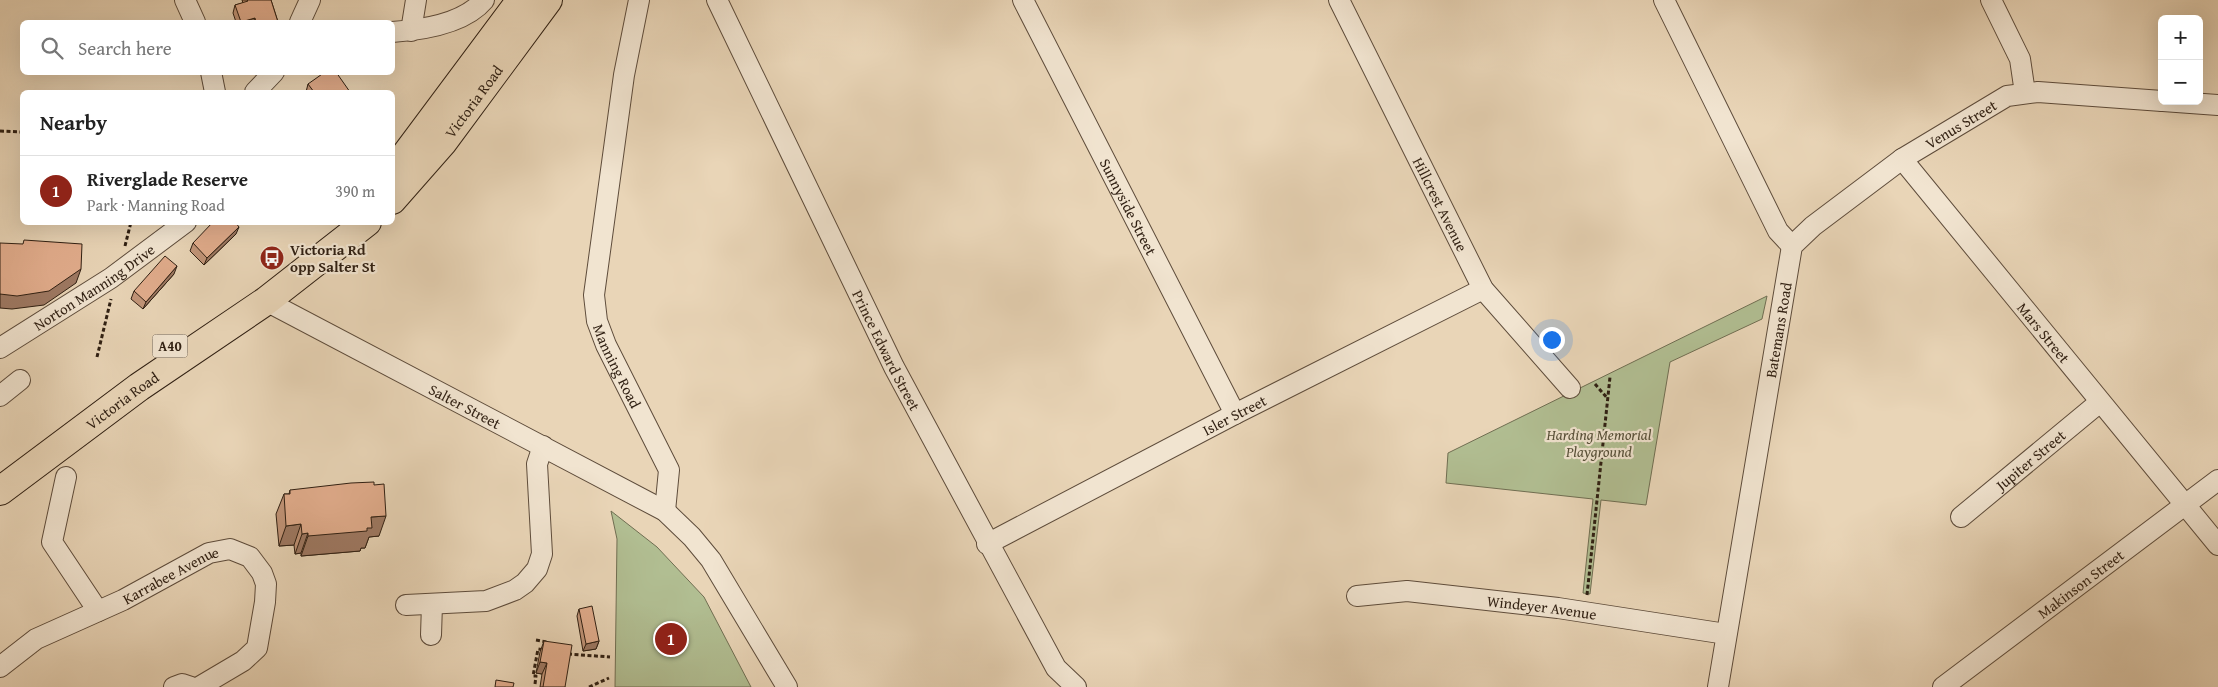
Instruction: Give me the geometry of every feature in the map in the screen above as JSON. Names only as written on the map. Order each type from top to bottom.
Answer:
[{"type":"highway","name":"Victoria Road","points":[[395,170],[521,0]]},
{"type":"highway","name":"Victoria Road","points":[[395,197],[443,142],[548,0]]},
{"type":"highway","name":"Victoria Road","points":[[0,470],[338,225]]},
{"type":"highway","name":"Victoria Road","points":[[0,490],[139,388],[266,301],[364,225]]},
{"type":"street","points":[[185,0],[194,20]]},
{"type":"street","points":[[301,20],[310,0]]},
{"type":"street","points":[[402,31],[416,0]]},
{"type":"street","points":[[402,31],[443,23],[476,10],[484,0]]},
{"type":"street","name":"Manning Road","points":[[638,0],[624,75],[594,294],[597,321],[606,346],[669,470],[665,510]]},
{"type":"street","name":"Prince Edward Street","points":[[717,0],[894,367],[1056,668],[1076,687]]},
{"type":"street","name":"Sunnyside Street","points":[[1023,0],[1235,414]]},
{"type":"street","name":"Hillcrest Avenue","points":[[1339,0],[1483,290],[1570,388]]},
{"type":"street","points":[[1664,0],[1778,231],[1792,246]]},
{"type":"street","points":[[1991,0],[2020,59],[2025,93]]},
{"type":"street","points":[[212,75],[215,90]]},
{"type":"street","points":[[256,90],[272,75]]},
{"type":"street","points":[[267,90],[274,75]]},
{"type":"street","name":"Venus Street","points":[[1792,246],[1813,226],[1902,159],[2007,96],[2025,93],[2158,101]]},
{"type":"street","name":"Venus Street","points":[[2203,104],[2218,105]]},
{"type":"street","name":"Mars Street","points":[[1902,159],[2218,545]]},
{"type":"street","name":"Norton Manning Drive","points":[[0,348],[111,278],[182,225]]},
{"type":"street","name":"Batemans Road","points":[[1718,687],[1792,246]]},
{"type":"street","name":"Isler Street","points":[[988,544],[1235,414],[1483,290]]},
{"type":"street","name":"Salter Street","points":[[266,301],[665,510]]},
{"type":"street","points":[[0,396],[20,380]]},
{"type":"street","name":"Jupiter Street","points":[[1961,517],[2100,402]]},
{"type":"street","points":[[406,605],[486,600],[515,590],[525,584],[537,569],[542,554],[537,464],[544,446]]},
{"type":"street","points":[[66,477],[52,542],[98,611]]},
{"type":"street","name":"Makinson Street","points":[[1943,687],[2218,480]]},
{"type":"street","points":[[665,510],[692,537],[711,560],[786,687]]},
{"type":"street","name":"Karrabee Avenue","points":[[0,667],[36,639],[98,611],[209,553],[230,549],[250,557],[262,573],[266,584],[258,648],[243,661],[199,687]]},
{"type":"street","name":"Windeyer Avenue","points":[[1357,596],[1407,591],[1585,612],[1726,634]]},
{"type":"street","points":[[431,635],[432,604]]},
{"type":"street","points":[[174,687],[182,684],[191,687]]},
{"type":"path","points":[[0,131],[20,132]]},
{"type":"path","points":[[125,248],[130,225]]},
{"type":"path","points":[[97,357],[112,295]]},
{"type":"path","points":[[1585,612],[1610,377]]},
{"type":"path","points":[[1595,384],[1608,399]]},
{"type":"path","points":[[536,640],[554,644]]},
{"type":"path","points":[[529,671],[535,684],[536,676],[533,676],[538,649],[553,651]]},
{"type":"path","points":[[561,653],[610,657]]},
{"type":"path","points":[[588,687],[609,678]]},
{"type":"green space","name":"Harding Memorial Playground","points":[[1767,296],[1762,319],[1670,362],[1646,505],[1601,500],[1590,594],[1583,593],[1593,499],[1446,483],[1448,453]]},
{"type":"green space","points":[[611,511],[657,547],[704,597],[751,687],[615,687],[617,539]]},
{"type":"building","points":[[271,0],[277,20],[256,20],[255,18],[240,20],[235,5],[248,1]]},
{"type":"building","points":[[321,75],[338,75],[349,90],[312,90],[308,84]]},
{"type":"building","points":[[210,225],[237,225],[239,227],[207,258],[193,243]]},
{"type":"building","points":[[24,240],[82,244],[81,269],[49,291],[17,296],[0,294],[0,243],[23,244]]},
{"type":"building","points":[[165,256],[177,266],[146,302],[134,291]]},
{"type":"building","points":[[374,482],[374,485],[384,484],[386,516],[371,517],[372,528],[367,528],[367,531],[308,536],[308,533],[302,534],[301,524],[286,526],[284,494],[290,494],[290,490]]},
{"type":"building","points":[[592,606],[599,641],[586,644],[579,609]]},
{"type":"building","points":[[544,641],[572,645],[565,687],[543,687],[547,663],[540,662]]},
{"type":"building","points":[[496,680],[514,683],[513,687],[495,687]]},
{"type":"place","name":"Victoria Rd opp Salter St","points":[[272,258]]},
{"type":"place","name":"Riverglade Reserve","points":[[671,639]]}]
